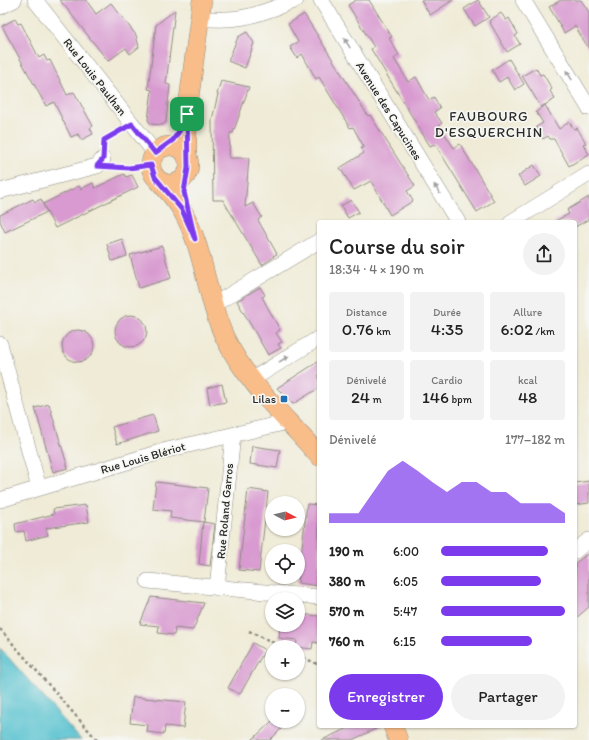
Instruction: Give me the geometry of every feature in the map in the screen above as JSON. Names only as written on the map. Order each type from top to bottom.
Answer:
[{"type":"main road","points":[[200,9],[187,114],[187,166],[184,192],[195,239],[213,305],[225,338],[251,380],[317,454]]},
{"type":"main road","points":[[157,161],[180,130],[187,114]]},
{"type":"main road","points":[[171,146],[180,149],[187,166],[180,181],[168,184],[157,161],[171,146]]},
{"type":"main road","points":[[157,161],[195,239]]},
{"type":"main road","points":[[393,728],[398,740]]},
{"type":"street","points":[[0,7],[14,0]]},
{"type":"street","name":"Rue Louis Paulhan","points":[[35,0],[132,124],[157,161]]},
{"type":"street","points":[[200,9],[218,20],[243,18],[296,0]]},
{"type":"street","name":"Avenue des Capucines","points":[[321,0],[457,220]]},
{"type":"street","points":[[523,0],[589,108]]},
{"type":"street","points":[[0,191],[100,162]]},
{"type":"street","points":[[513,220],[589,174]]},
{"type":"street","points":[[213,305],[317,242]]},
{"type":"street","points":[[251,380],[317,339]]},
{"type":"street","points":[[0,344],[40,488]]},
{"type":"street","name":"Rue Louis Blériot","points":[[0,500],[167,450],[288,422]]},
{"type":"street","name":"Rue Roland Garros","points":[[217,588],[232,435]]},
{"type":"street","points":[[577,549],[589,540]]},
{"type":"street","points":[[148,581],[317,597]]},
{"type":"path","points":[[132,124],[104,140],[100,162],[129,168],[157,161]]},
{"type":"path","points":[[0,629],[97,740]]},
{"type":"path","points":[[249,630],[269,640]]},
{"type":"path","points":[[305,658],[317,664]]},
{"type":"water","points":[[0,648],[81,740],[0,740]]},
{"type":"building","points":[[60,0],[86,0],[96,14],[111,3],[136,35],[139,47],[130,54],[126,48],[108,61]]},
{"type":"building","points":[[356,0],[369,0],[392,37],[389,38],[399,55],[394,59],[408,82],[416,77],[429,100],[434,97],[440,108],[434,112],[442,123],[439,125],[454,148],[460,144],[494,201],[477,212],[435,144],[430,146],[371,49],[374,47],[348,5]]},
{"type":"building","points":[[421,0],[453,0],[430,15]]},
{"type":"building","points":[[478,0],[489,17],[475,26],[464,9]]},
{"type":"building","points":[[561,0],[581,0],[589,12],[589,49],[575,26],[564,33],[549,7]]},
{"type":"building","points":[[175,10],[166,84],[170,85],[166,122],[162,125],[151,124],[148,120],[152,90],[148,89],[156,25]]},
{"type":"building","points":[[501,13],[506,20],[509,18],[518,34],[515,36],[520,44],[507,52],[489,21]]},
{"type":"building","points":[[304,14],[368,116],[370,115],[415,186],[407,191],[413,201],[390,215],[371,181],[354,190],[340,168],[364,153],[361,148],[364,147],[353,127],[350,128],[319,77],[316,79],[302,54],[297,58],[290,47],[298,42],[288,24]]},
{"type":"building","points":[[15,19],[18,24],[21,23],[39,58],[44,55],[47,61],[50,60],[67,95],[74,92],[93,126],[90,128],[93,134],[81,140],[78,134],[71,137],[54,102],[46,106],[2,26]]},
{"type":"building","points":[[247,32],[254,43],[245,68],[228,61],[238,37]]},
{"type":"building","points":[[509,59],[524,84],[515,90],[507,77],[499,82],[492,70]]},
{"type":"building","points":[[536,68],[540,75],[543,74],[552,89],[550,91],[555,99],[541,107],[522,76]]},
{"type":"building","points":[[221,81],[249,87],[233,133],[230,133],[229,158],[249,158],[245,207],[253,203],[262,217],[258,220],[277,254],[262,265],[223,200],[213,200],[212,120]]},
{"type":"building","points":[[545,105],[559,129],[569,122],[574,129],[577,128],[586,143],[583,144],[589,154],[569,166],[554,139],[550,139],[548,136],[543,139],[536,127],[543,123],[536,112]]},
{"type":"building","points":[[534,165],[541,176],[525,186],[518,176]]},
{"type":"building","points":[[124,174],[126,177],[132,175],[138,187],[55,228],[43,204],[79,186],[81,189],[93,183],[95,188]]},
{"type":"building","points":[[589,197],[589,219],[577,226],[577,220],[557,220],[569,214],[567,210]]},
{"type":"building","points":[[33,199],[35,202],[41,199],[47,212],[5,232],[0,221],[0,215]]},
{"type":"building","points":[[351,200],[359,212],[348,218],[341,206]]},
{"type":"building","points":[[122,239],[127,256],[112,261],[107,244]]},
{"type":"building","points":[[162,246],[171,278],[139,288],[130,255]]},
{"type":"building","points":[[260,287],[265,295],[262,297],[280,330],[276,333],[282,342],[278,344],[281,348],[268,355],[237,301]]},
{"type":"building","points":[[131,315],[137,316],[144,322],[147,331],[146,337],[140,344],[131,347],[125,346],[118,340],[115,331],[116,325],[122,318]]},
{"type":"building","points":[[78,330],[84,331],[91,337],[94,346],[93,352],[87,359],[78,362],[72,361],[65,355],[62,346],[63,340],[69,333]]},
{"type":"building","points":[[317,362],[317,389],[293,404],[277,388]]},
{"type":"building","points":[[222,384],[226,402],[210,405],[207,388]]},
{"type":"building","points":[[49,404],[68,468],[53,472],[35,408]]},
{"type":"building","points":[[153,415],[158,431],[117,444],[112,427]]},
{"type":"building","points":[[252,446],[280,450],[277,468],[250,464]]},
{"type":"building","points":[[589,481],[589,503],[577,505],[577,483]]},
{"type":"building","points":[[156,482],[208,488],[204,522],[170,518],[171,511],[153,509]]},
{"type":"building","points":[[248,489],[268,492],[268,496],[265,496],[265,519],[259,572],[239,570]]},
{"type":"building","points":[[307,504],[317,505],[317,586],[305,584],[305,544],[302,544],[303,536],[305,536]]},
{"type":"building","points":[[86,505],[89,522],[46,528],[48,535],[26,541],[24,531],[16,532],[15,524],[54,514],[53,509]]},
{"type":"building","points":[[203,522],[215,524],[210,566],[199,564]]},
{"type":"building","points":[[589,553],[589,607],[577,617],[577,562]]},
{"type":"building","points":[[151,597],[204,603],[193,630],[175,628],[174,635],[158,633],[159,626],[140,624]]},
{"type":"building","points":[[305,615],[317,616],[317,643],[313,642],[312,649],[305,648],[305,640],[279,638],[279,632],[305,632]]},
{"type":"building","points":[[253,643],[265,650],[240,694],[228,688]]},
{"type":"building","points":[[133,697],[186,702],[183,728],[165,726],[164,734],[147,732],[148,725],[130,723]]},
{"type":"building","points":[[265,728],[282,728],[270,740],[252,740]]},
{"type":"building","points":[[348,728],[378,728],[352,740],[322,740]]},
{"type":"place","name":"Lilas","points":[[284,399]]},
{"type":"district","name":"FAUBOURG D'ESQUERCHIN","points":[[489,124]]},
{"type":"route","points":[[187,114],[188,168],[184,192],[195,239],[182,210],[171,194],[155,177],[151,165],[129,168],[97,166],[103,159],[104,140],[132,124],[155,153],[173,140],[180,130],[187,114]]}]
